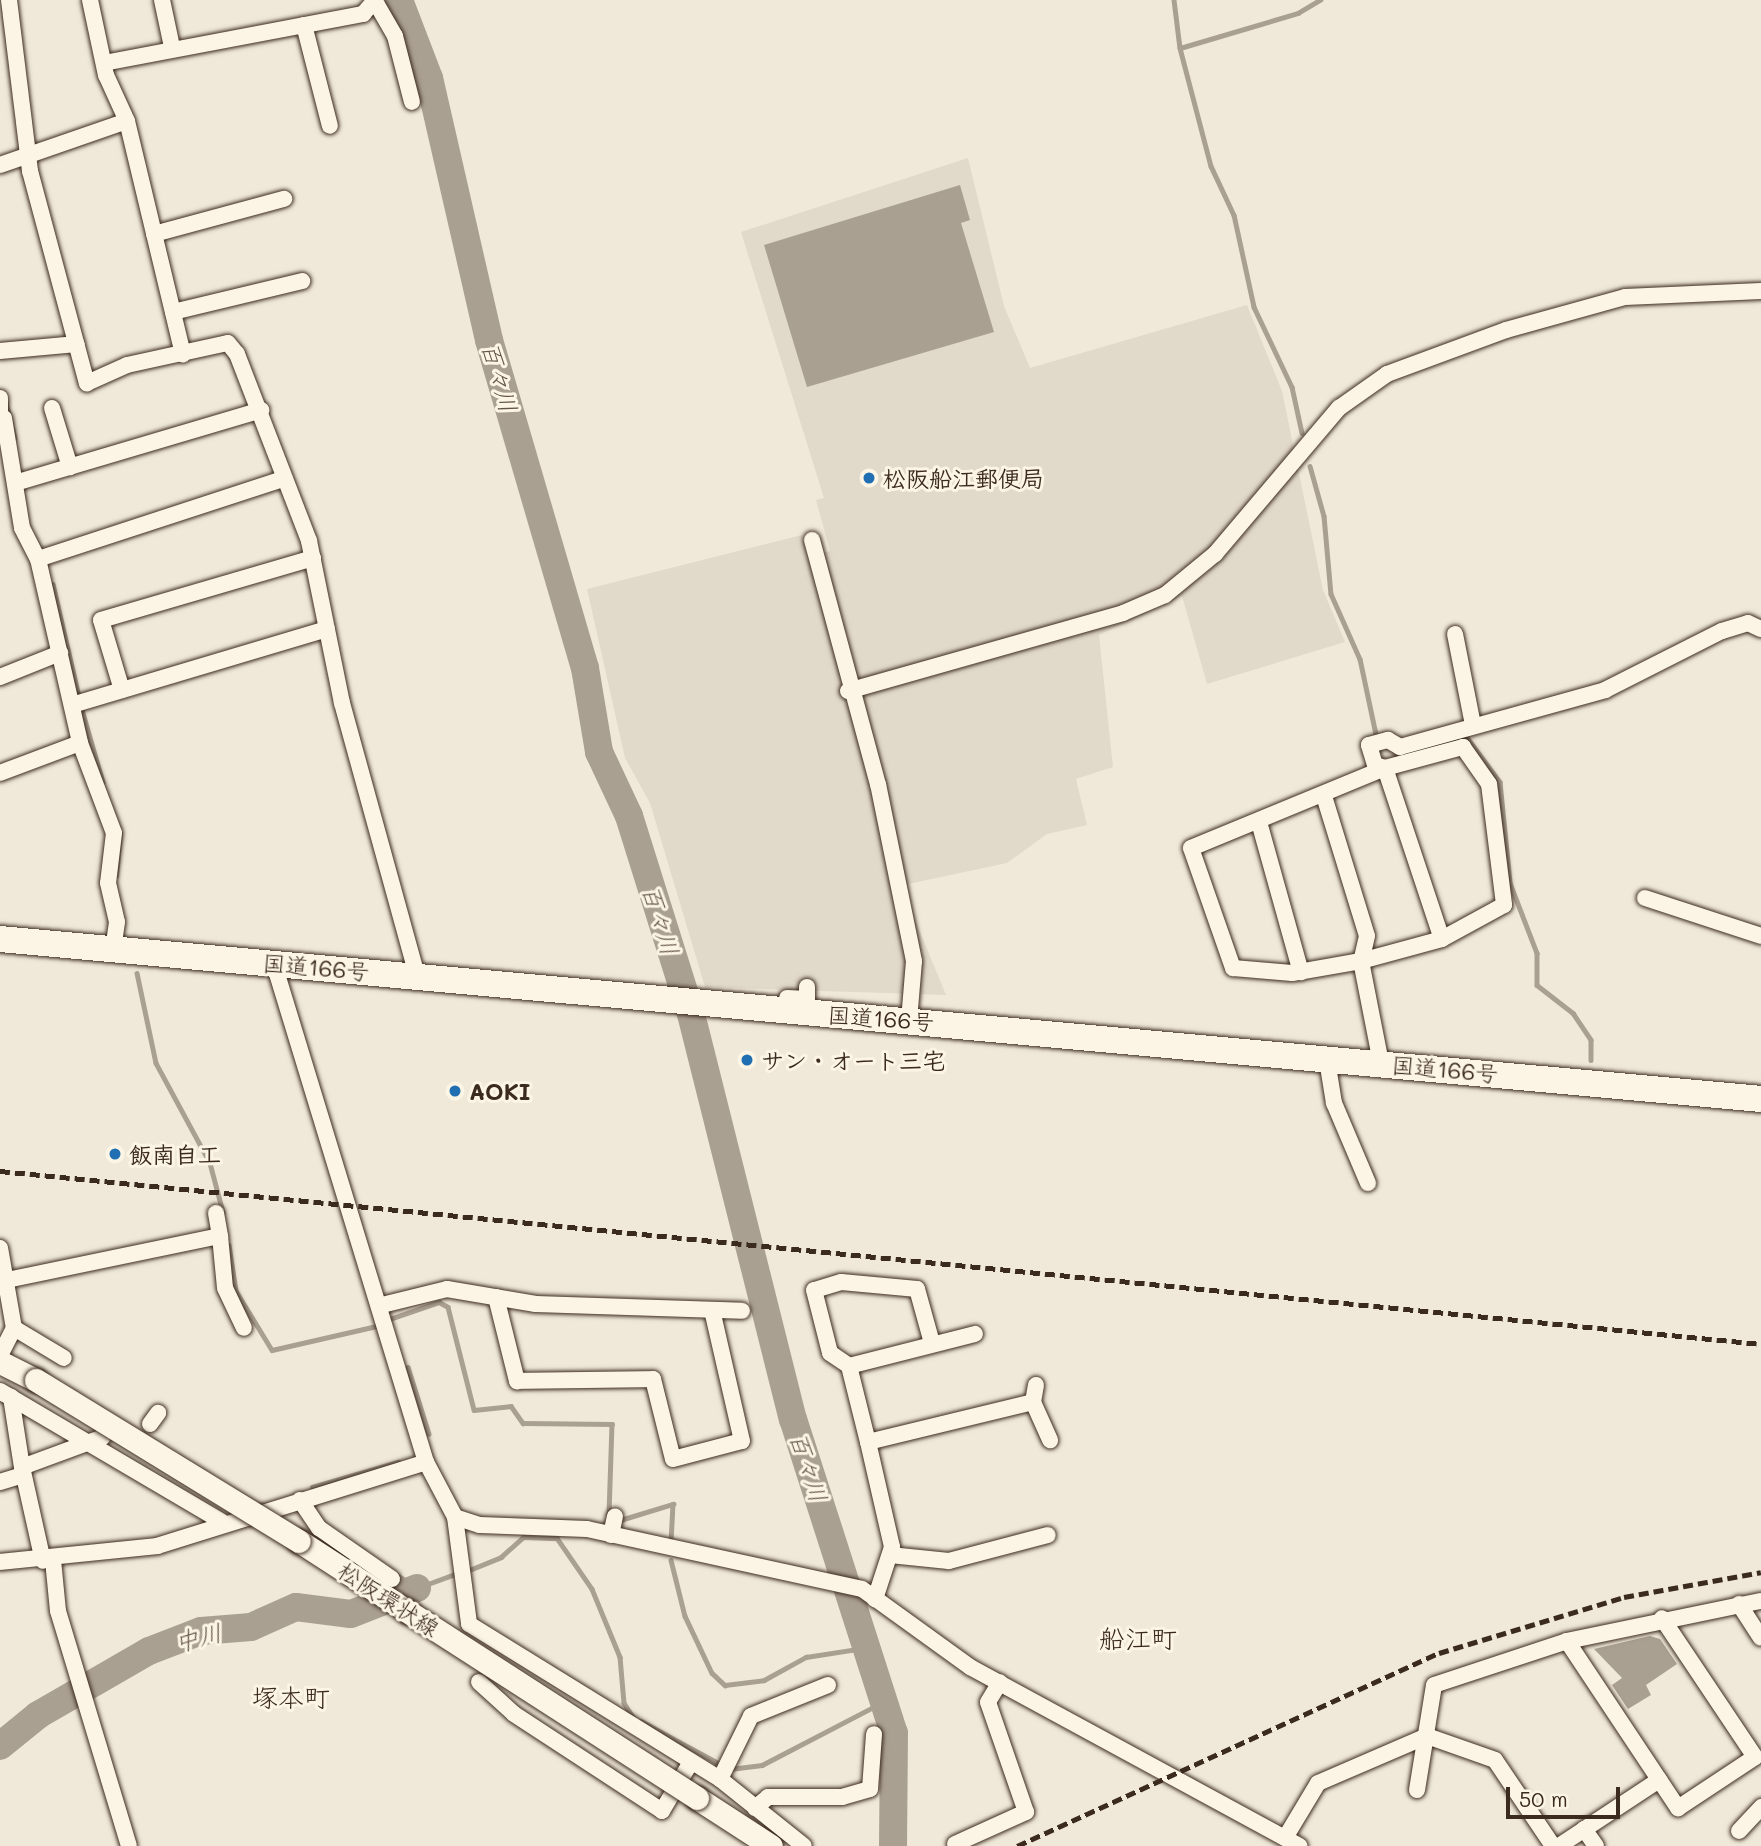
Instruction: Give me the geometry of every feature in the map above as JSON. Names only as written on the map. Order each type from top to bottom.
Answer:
[{"type":"highway","name":"国道166号","points":[[0,939],[1327,1060],[1760,1094]]},
{"type":"main road","name":"松阪環状線","points":[[0,1362],[216,1489],[771,1846]]},
{"type":"street","points":[[9,0],[27,156],[87,383],[127,365],[228,343],[261,410],[283,479],[313,558],[327,629],[417,976]]},
{"type":"street","points":[[90,0],[104,64],[127,121],[183,354]]},
{"type":"street","points":[[162,0],[173,47]]},
{"type":"street","points":[[104,64],[173,47],[363,14],[376,1],[395,36],[412,102]]},
{"type":"street","points":[[304,25],[330,126]]},
{"type":"street","points":[[0,165],[127,121]]},
{"type":"street","points":[[154,234],[284,199]]},
{"type":"street","points":[[173,312],[302,281]]},
{"type":"street","points":[[849,691],[1102,620],[1165,595],[1215,554],[1339,408],[1387,374],[1506,330],[1625,297],[1761,291]]},
{"type":"street","points":[[0,351],[76,344]]},
{"type":"street","points":[[0,399],[22,528],[38,559],[60,653],[79,703],[80,743],[114,833],[108,883],[117,922],[113,950]]},
{"type":"street","points":[[52,408],[70,467]]},
{"type":"street","points":[[15,483],[261,410]]},
{"type":"street","points":[[38,559],[283,479]]},
{"type":"street","points":[[812,540],[849,691],[878,784],[914,961],[909,1020]]},
{"type":"street","points":[[121,690],[101,621],[313,558]]},
{"type":"street","points":[[1385,768],[1375,765],[1369,745],[1388,740],[1400,747],[1619,685],[1722,631],[1748,623],[1761,629]]},
{"type":"street","points":[[79,703],[327,629]]},
{"type":"street","points":[[1455,635],[1473,725]]},
{"type":"street","points":[[0,677],[60,653]]},
{"type":"street","points":[[0,773],[80,743]]},
{"type":"street","points":[[1462,747],[1489,784],[1504,905],[1442,939],[1361,961],[1301,972],[1233,968],[1191,848],[1324,796],[1385,768],[1462,747]]},
{"type":"street","points":[[1385,768],[1442,939]]},
{"type":"street","points":[[1324,796],[1367,936],[1361,961],[1381,1063]]},
{"type":"street","points":[[1259,822],[1301,972]]},
{"type":"street","points":[[1646,898],[1761,936]]},
{"type":"street","points":[[274,964],[385,1315],[426,1462],[455,1517],[468,1624],[691,1762],[721,1776],[755,1808],[804,1846]]},
{"type":"street","points":[[730,1006],[766,996],[807,999],[807,987]]},
{"type":"street","points":[[1327,1060],[1334,1102],[1368,1183]]},
{"type":"street","points":[[216,1213],[225,1288],[244,1328]]},
{"type":"street","points":[[7,1279],[220,1236]]},
{"type":"street","points":[[0,1248],[7,1279],[9,1333],[0,1356]]},
{"type":"street","points":[[875,1599],[890,1555],[868,1442],[849,1366],[830,1353],[814,1290],[841,1282],[917,1289],[932,1343]]},
{"type":"street","points":[[385,1315],[433,1289],[496,1297],[742,1311]]},
{"type":"street","points":[[496,1297],[517,1381],[653,1379],[673,1459],[742,1441],[712,1310]]},
{"type":"street","points":[[9,1333],[61,1351],[64,1358]]},
{"type":"street","points":[[849,1366],[975,1334]]},
{"type":"street","points":[[1036,1385],[1033,1402],[1050,1440]]},
{"type":"street","points":[[4,1393],[8,1431],[23,1471],[48,1560],[58,1611],[128,1846]]},
{"type":"street","points":[[4,1393],[96,1439],[222,1522]]},
{"type":"street","points":[[868,1442],[1033,1402]]},
{"type":"street","points":[[0,1482],[96,1439]]},
{"type":"street","points":[[0,1562],[48,1560],[157,1546],[222,1522],[426,1462]]},
{"type":"street","points":[[300,1500],[319,1528],[392,1579]]},
{"type":"street","points":[[455,1517],[480,1525],[613,1525],[664,1550],[829,1577],[857,1587],[932,1644],[1292,1842],[1318,1783],[1427,1736],[1495,1760],[1553,1846]]},
{"type":"street","points":[[890,1555],[949,1561],[1048,1535]]},
{"type":"street","points":[[1417,1790],[1434,1685],[1567,1641],[1662,1618],[1761,1601]]},
{"type":"street","points":[[1739,1605],[1761,1638]]},
{"type":"street","points":[[1567,1641],[1678,1808],[1755,1757],[1662,1618]]},
{"type":"street","points":[[479,1682],[514,1714],[662,1811],[691,1762]]},
{"type":"street","points":[[955,1844],[1026,1812],[988,1702],[1000,1682]]},
{"type":"street","points":[[721,1776],[751,1716],[828,1685]]},
{"type":"street","points":[[755,1808],[768,1797],[842,1797],[870,1789],[875,1781],[874,1734]]},
{"type":"street","points":[[1559,1846],[1659,1780]]},
{"type":"street","points":[[1739,1831],[1761,1807]]},
{"type":"street","points":[[1584,1829],[1596,1846]]},
{"type":"shaded area","points":[[968,158],[1004,306],[1030,368],[1247,305],[1282,391],[1323,590],[1345,642],[1207,684],[1182,596],[1099,635],[1113,767],[1076,779],[1087,825],[1047,834],[1007,863],[908,884],[911,910],[946,995],[705,987],[650,803],[625,758],[587,589],[802,535],[807,557],[830,551],[816,500],[824,498],[741,232]]},
{"type":"shaded area","points":[[960,185],[970,220],[961,223],[994,332],[807,387],[764,245]]},
{"type":"shaded area","points":[[1650,1636],[1660,1639],[1677,1664],[1646,1685],[1651,1695],[1628,1709],[1612,1685],[1622,1678],[1594,1649]]},
{"type":"waterway","name":"百々川","points":[[399,0],[429,78],[489,340],[585,668],[599,752],[629,816],[691,1014],[793,1419],[894,1733],[893,1846]]},
{"type":"waterway","points":[[1174,0],[1180,48],[1211,166],[1234,215],[1254,307],[1292,387],[1302,433]]},
{"type":"waterway","points":[[1180,48],[1298,13],[1320,0]]},
{"type":"waterway","points":[[5,398],[15,438]]},
{"type":"waterway","points":[[1310,466],[1324,516],[1331,594],[1360,659],[1376,734]]},
{"type":"waterway","points":[[53,584],[79,697]]},
{"type":"waterway","points":[[81,706],[103,782]]},
{"type":"waterway","points":[[1466,736],[1500,782],[1510,883],[1537,953],[1537,985],[1573,1013],[1591,1040],[1591,1060]]},
{"type":"waterway","points":[[116,876],[120,833]]},
{"type":"waterway","points":[[137,973],[156,1063],[210,1163],[223,1212]]},
{"type":"waterway","points":[[229,1245],[236,1291],[272,1350],[377,1326]]},
{"type":"waterway","points":[[387,1320],[439,1302],[448,1307],[474,1410],[511,1406],[523,1423],[612,1424],[609,1515]]},
{"type":"waterway","points":[[408,1367],[429,1434]]},
{"type":"waterway","points":[[312,1487],[398,1462]]},
{"type":"waterway","points":[[617,1521],[673,1504],[671,1543]]},
{"type":"waterway","points":[[467,1571],[501,1557],[523,1537],[557,1538],[592,1589],[620,1657],[624,1703],[633,1717]]},
{"type":"waterway","points":[[671,1560],[685,1616],[712,1673],[725,1685],[764,1680],[806,1657],[864,1648]]},
{"type":"waterway","points":[[397,1575],[417,1588],[458,1573]]},
{"type":"waterway","name":"中川","points":[[0,1746],[38,1715],[149,1651],[201,1631],[251,1627],[296,1607],[351,1614],[417,1588]]},
{"type":"waterway","points":[[730,1769],[762,1765],[881,1703]]},
{"type":"waterway","points":[[641,1721],[722,1765]]},
{"type":"railway","points":[[0,1171],[1761,1344]]},
{"type":"railway","points":[[1017,1846],[1439,1653],[1624,1597],[1761,1572]]},
{"type":"place","name":"松阪船江郵便局","points":[[869,478]]},
{"type":"place","name":"サン・オート三宅","points":[[747,1060]]},
{"type":"place","name":"AOKI","points":[[455,1091]]},
{"type":"place","name":"飯南自工","points":[[115,1154]]},
{"type":"district","name":"船江町","points":[[1138,1639]]},
{"type":"district","name":"塚本町","points":[[291,1698]]}]
